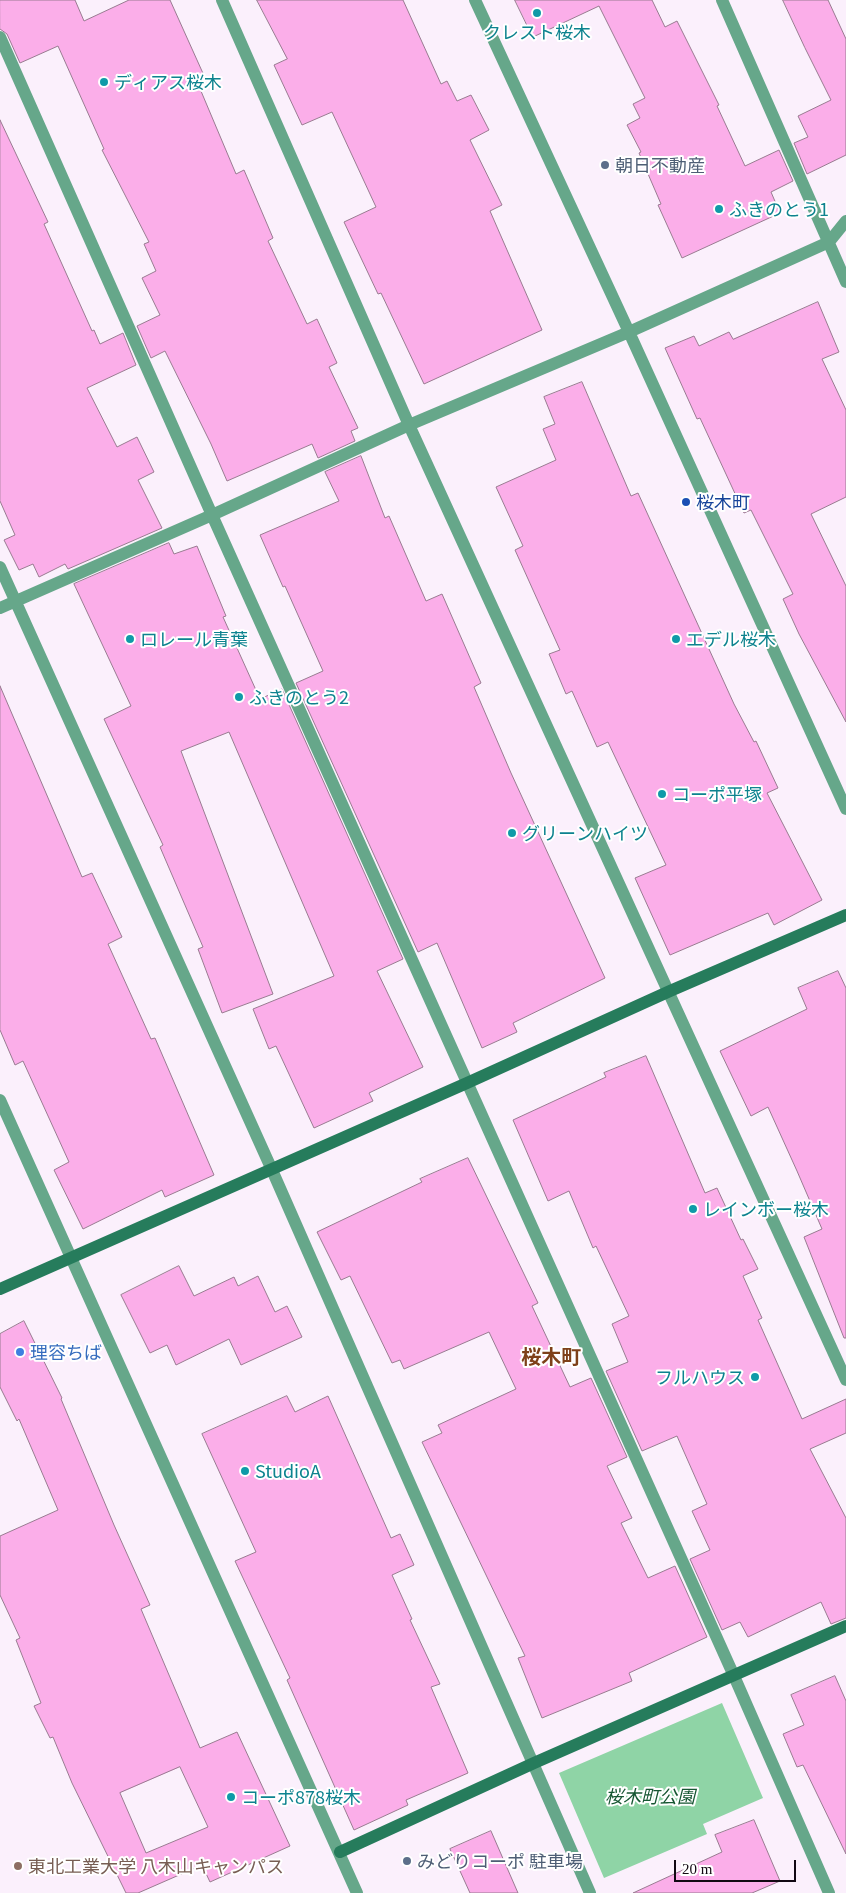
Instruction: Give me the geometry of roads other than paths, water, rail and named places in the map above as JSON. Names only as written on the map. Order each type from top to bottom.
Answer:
[{"type":"street","points":[[222,0],[410,425],[846,1380]]},
{"type":"street","points":[[475,0],[629,332],[846,810]]},
{"type":"street","points":[[722,0],[846,282]]},
{"type":"street","points":[[0,37],[212,515],[734,1676],[829,1893]]},
{"type":"street","points":[[0,608],[410,425],[629,332],[829,242],[846,221]]},
{"type":"street","points":[[0,567],[272,1170],[590,1893]]},
{"type":"street","points":[[0,1289],[846,914]]},
{"type":"street","points":[[0,1100],[357,1893]]},
{"type":"street","points":[[340,1852],[534,1763],[846,1626]]},
{"type":"place","name":"クレスト桜木","points":[[537,13]]},
{"type":"place","name":"ディアス桜木","points":[[104,82]]},
{"type":"place","name":"朝日不動産","points":[[605,165]]},
{"type":"place","name":"ふきのとう1","points":[[719,209]]},
{"type":"place","name":"桜木町","points":[[686,502]]},
{"type":"place","name":"ロレール青葉","points":[[130,639]]},
{"type":"place","name":"エデル桜木","points":[[676,639]]},
{"type":"place","name":"ふきのとう2","points":[[239,697]]},
{"type":"place","name":"コーポ平塚","points":[[662,794]]},
{"type":"place","name":"グリーンハイツ","points":[[512,833]]},
{"type":"place","name":"レインボー桜木","points":[[693,1209]]},
{"type":"place","name":"理容ちば","points":[[20,1352]]},
{"type":"place","name":"フルハウス","points":[[755,1377]]},
{"type":"place","name":"StudioA","points":[[245,1471]]},
{"type":"place","name":"コーポ878桜木","points":[[231,1797]]},
{"type":"place","name":"みどりコーポ 駐車場","points":[[407,1861]]},
{"type":"place","name":"東北工業大学 八木山キャンパス","points":[[18,1866]]},
{"type":"district","name":"桜木町","points":[[551,1356]]},
{"type":"park label","name":"桜木町公園","points":[[650,1796]]}]
